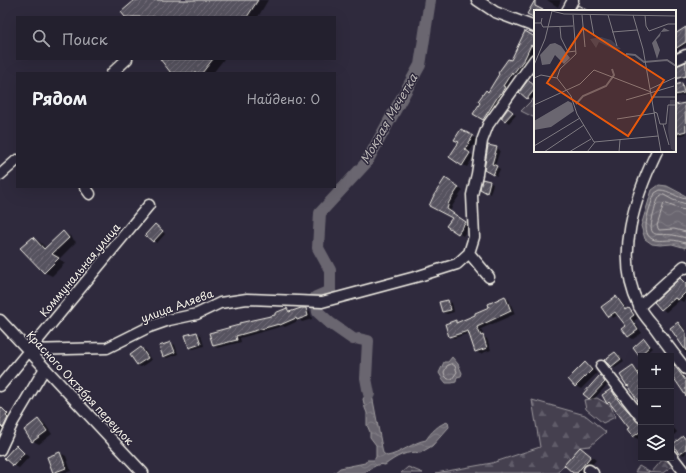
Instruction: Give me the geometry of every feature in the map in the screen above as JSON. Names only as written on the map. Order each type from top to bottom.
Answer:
[{"type":"street","points":[[477,0],[496,12],[534,27]]},
{"type":"street","points":[[568,10],[573,0]]},
{"type":"street","points":[[676,60],[686,55]]},
{"type":"street","points":[[113,72],[126,60]]},
{"type":"street","points":[[489,277],[468,253],[474,237],[472,195],[482,141],[488,125],[534,60]]},
{"type":"street","points":[[658,152],[634,210],[629,235],[628,272],[639,307],[686,369]]},
{"type":"street","points":[[0,176],[16,161]]},
{"type":"street","name":"Коммунальная улица","points":[[0,386],[149,205]]},
{"type":"street","name":"улица Аляева","points":[[29,350],[107,348],[149,327],[169,320],[197,314],[220,303],[247,299],[317,302],[445,269],[457,264],[468,253]]},
{"type":"street","points":[[639,307],[684,266],[686,268]]},
{"type":"street","name":"Красного Октября переулок","points":[[1,324],[29,350],[143,473]]},
{"type":"street","points":[[601,366],[638,413]]},
{"type":"street","points":[[0,450],[13,422],[45,368]]},
{"type":"street","points":[[674,459],[685,473]]},
{"type":"green space","points":[[534,98],[534,118],[521,111]]},
{"type":"green space","points":[[597,398],[611,406],[615,417],[603,423],[586,409],[584,400]]},
{"type":"green space","points":[[532,400],[585,415],[606,432],[590,446],[580,447],[557,473],[436,473],[492,463],[540,447]]},
{"type":"green space","points":[[661,461],[666,461],[673,465],[663,473],[651,473]]},
{"type":"green space","points":[[639,466],[650,473],[635,472]]},
{"type":"green space","points":[[408,467],[423,473],[401,473]]},
{"type":"water","points":[[659,185],[667,186],[686,196],[686,248],[672,244],[652,244],[645,239],[641,226],[652,190]]},
{"type":"water","points":[[452,357],[458,364],[462,373],[461,376],[457,377],[456,382],[446,383],[439,373],[444,362],[448,362]]},
{"type":"water","points":[[365,378],[369,379],[383,453],[387,456],[426,440],[433,431],[442,424],[448,422],[449,427],[432,446],[420,453],[406,453],[393,459],[385,465],[378,465],[362,473],[334,473],[340,468],[365,463],[367,460],[374,460],[376,457],[376,445],[370,437],[370,432],[367,425],[367,413],[363,399],[365,396],[363,382]]},
{"type":"building","points":[[135,0],[258,0],[248,16],[124,16],[121,12]]},
{"type":"building","points":[[535,0],[535,6],[543,10],[534,10],[534,18],[527,14]]},
{"type":"building","points":[[578,5],[586,10],[575,10]]},
{"type":"building","points":[[686,27],[686,42],[676,48],[676,33]]},
{"type":"building","points":[[525,31],[534,36],[534,46],[533,47],[531,45],[525,58],[513,74],[512,72],[503,86],[505,87],[501,94],[500,93],[483,120],[473,114],[480,103],[478,101],[486,90],[488,92],[499,74],[498,73],[508,59],[511,60]]},
{"type":"building","points":[[161,60],[212,60],[203,72],[170,72]]},
{"type":"building","points":[[686,62],[686,76],[676,79],[676,66]]},
{"type":"building","points":[[528,80],[534,85],[534,90],[527,99],[519,92]]},
{"type":"building","points":[[682,83],[684,93],[676,95],[676,85]]},
{"type":"building","points":[[685,103],[686,131],[676,134],[676,105]]},
{"type":"building","points":[[508,108],[513,112],[505,121],[501,118]]},
{"type":"building","points":[[461,129],[473,136],[465,149],[470,153],[462,166],[449,157],[459,142],[454,140]]},
{"type":"building","points":[[488,145],[497,147],[492,164],[497,166],[493,175],[484,170]]},
{"type":"building","points":[[445,178],[459,187],[449,202],[447,209],[466,222],[458,234],[446,226],[452,218],[429,206]]},
{"type":"building","points":[[482,179],[490,181],[487,193],[480,189]]},
{"type":"building","points":[[155,224],[163,231],[153,242],[145,235]]},
{"type":"building","points":[[63,231],[69,238],[52,254],[59,258],[44,273],[20,248],[33,237],[44,249]]},
{"type":"building","points":[[680,278],[686,284],[686,292],[678,300],[675,298],[661,310],[654,302]]},
{"type":"building","points":[[505,296],[511,311],[477,327],[481,336],[483,335],[487,348],[475,352],[468,331],[449,337],[445,324],[456,320],[456,323],[475,315],[475,313],[489,307],[488,304]]},
{"type":"building","points":[[616,296],[626,310],[629,308],[634,315],[630,318],[638,330],[628,337],[622,329],[626,326],[615,312],[608,317],[601,307]]},
{"type":"building","points":[[448,300],[451,310],[442,312],[439,302]]},
{"type":"building","points":[[287,308],[289,312],[306,308],[308,316],[297,320],[296,318],[280,325],[279,324],[236,336],[237,340],[213,346],[209,333],[239,325],[239,323],[275,315],[275,313]]},
{"type":"building","points":[[678,322],[686,333],[686,351],[670,328]]},
{"type":"building","points":[[197,332],[201,344],[189,348],[185,335]]},
{"type":"building","points":[[644,338],[650,346],[642,353],[638,353],[638,355],[633,348]]},
{"type":"building","points":[[171,342],[175,352],[163,357],[159,346]]},
{"type":"building","points":[[141,347],[148,358],[137,365],[130,355]]},
{"type":"building","points":[[615,352],[621,359],[611,367],[604,360]]},
{"type":"building","points":[[585,362],[592,370],[575,387],[568,379]]},
{"type":"building","points":[[674,365],[686,381],[686,396],[674,378]]},
{"type":"building","points":[[633,366],[638,374],[638,401],[628,385],[627,386],[620,375]]},
{"type":"building","points":[[600,375],[605,382],[589,399],[583,394]]},
{"type":"building","points":[[611,389],[618,400],[638,422],[638,433],[633,437],[627,429],[629,428],[609,402],[607,404],[602,395]]},
{"type":"building","points":[[0,406],[8,414],[6,416],[8,418],[3,428],[0,425]]},
{"type":"building","points":[[38,419],[47,431],[32,442],[24,430]]},
{"type":"building","points":[[683,436],[686,440],[686,449],[679,454],[674,443]]},
{"type":"building","points":[[16,445],[24,453],[13,466],[4,458]]},
{"type":"building","points":[[580,447],[591,456],[577,473],[573,473],[564,465]]},
{"type":"building","points":[[60,452],[66,468],[53,473],[47,457]]},
{"type":"waterway","name":"Мокрая Мечетка","points":[[353,339],[330,323],[318,312],[316,297],[330,291],[330,270],[318,248],[320,213],[366,163],[420,65],[430,0]]},
{"type":"waterway","name":"Мокрая Мечетка","points":[[359,339],[368,341],[366,378],[369,394]]}]
